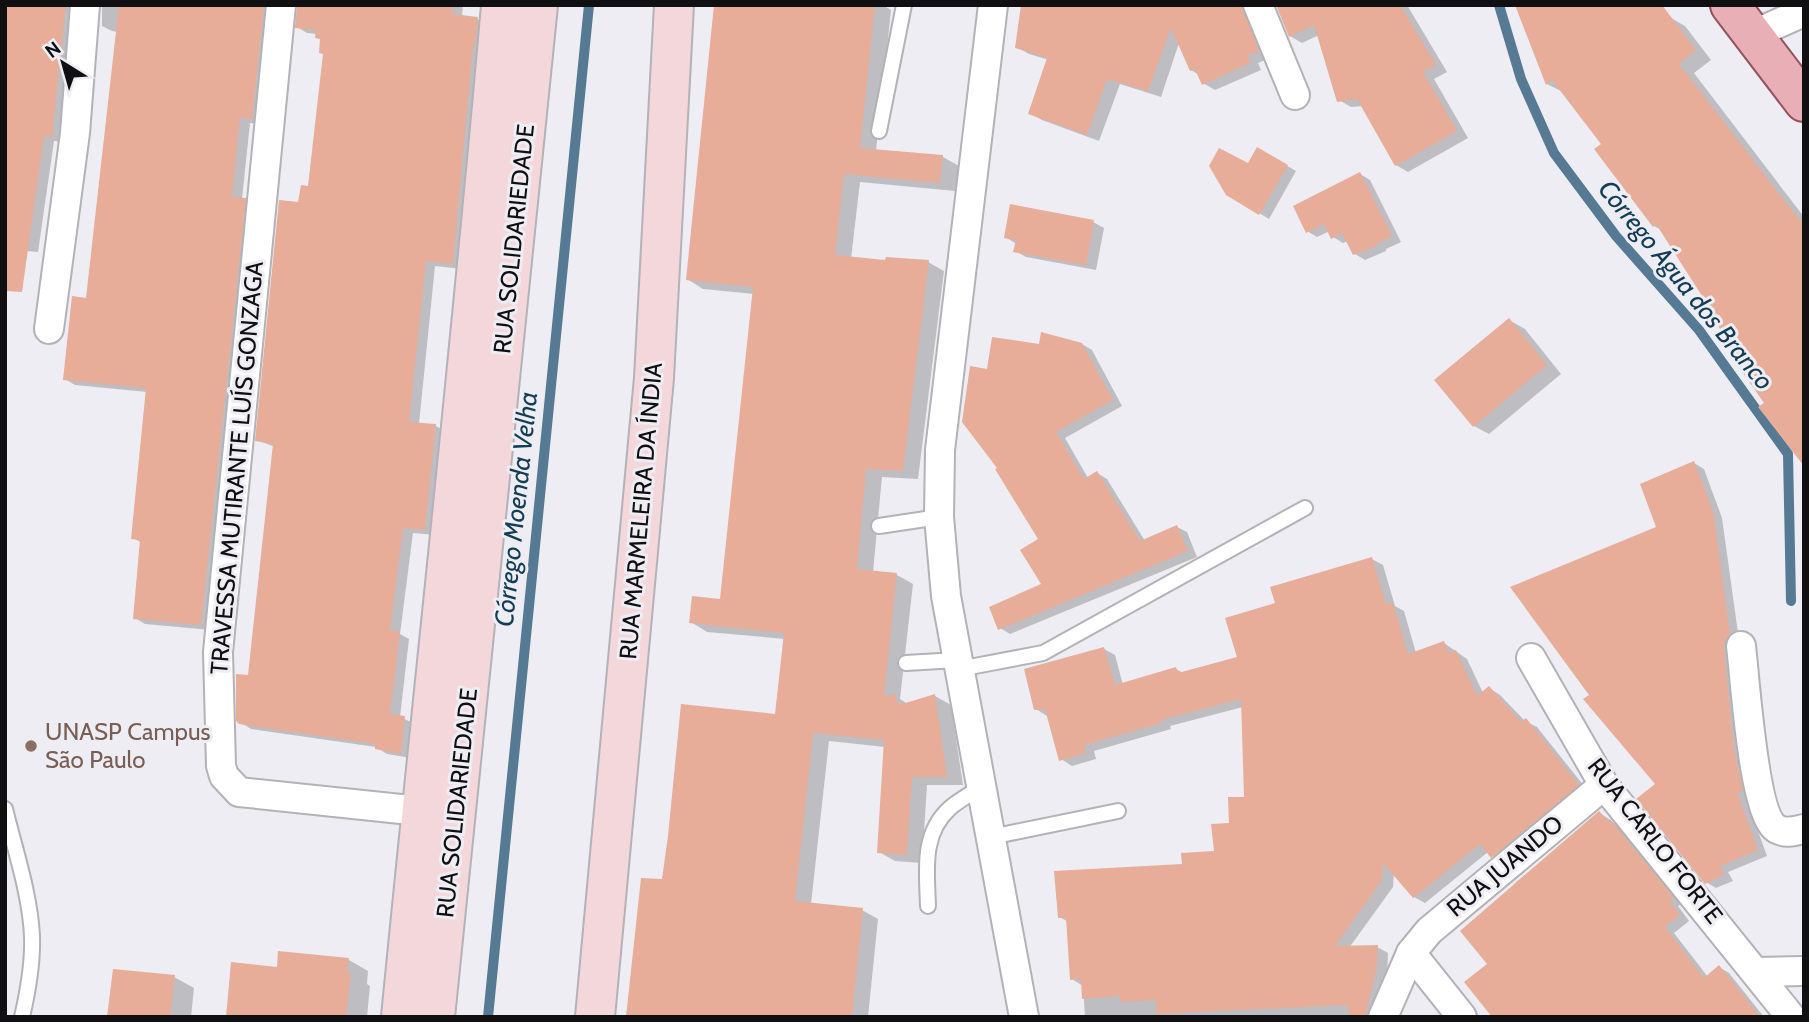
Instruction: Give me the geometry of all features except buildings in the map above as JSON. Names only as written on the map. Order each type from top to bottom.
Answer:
[{"type":"main road","name":"RUA SOLIDARIEDADE","points":[[435,1017],[438,813],[462,411],[477,282],[501,5]]},
{"type":"main road","name":"RUA SOLIDARIEDADE","points":[[401,1017],[438,813],[538,5]]},
{"type":"main road","name":"RUA MARMELEIRA DA ÍNDIA","points":[[595,1017],[654,378],[674,5]]},
{"type":"main road","points":[[1730,5],[1804,102]]},
{"type":"street","points":[[49,329],[75,133],[85,5]]},
{"type":"street","name":"TRAVESSA MUTIRANTE LUÍS GONZAGA","points":[[281,5],[218,652],[220,766],[224,776],[239,792],[438,813]]},
{"type":"street","points":[[993,5],[940,450],[939,517],[946,596],[1024,1017]]},
{"type":"street","points":[[1258,5],[1295,94]]},
{"type":"street","points":[[1752,36],[1804,12]]},
{"type":"street","points":[[1741,646],[1761,800],[1776,829],[1789,832],[1804,829]]},
{"type":"street","name":"RUA CARLO FORTE","points":[[1531,657],[1604,785],[1791,1017]]},
{"type":"street","name":"RUA JUANDO","points":[[1383,1017],[1411,953],[1429,931],[1604,785]]},
{"type":"street","points":[[1411,953],[1462,1017]]},
{"type":"street","points":[[1757,972],[1800,971]]},
{"type":"lane","points":[[879,131],[904,5]]},
{"type":"lane","points":[[906,663],[958,664],[1043,653],[1305,508]]},
{"type":"lane","points":[[879,526],[939,517]]},
{"type":"lane","points":[[928,906],[927,845],[945,813],[981,787]]},
{"type":"lane","points":[[5,809],[29,911],[32,937],[28,987],[22,1017]]},
{"type":"lane","points":[[991,837],[1118,811]]},
{"type":"waterway","name":"Córrego Moenda Velha","points":[[488,1017],[589,5]]},
{"type":"waterway","name":"Córrego Água dos Branco","points":[[1499,5],[1521,79],[1554,153],[1616,236],[1699,330],[1788,454],[1791,601]]},
{"type":"place","name":"UNASP Campus São Paulo","points":[[31,746]]}]
